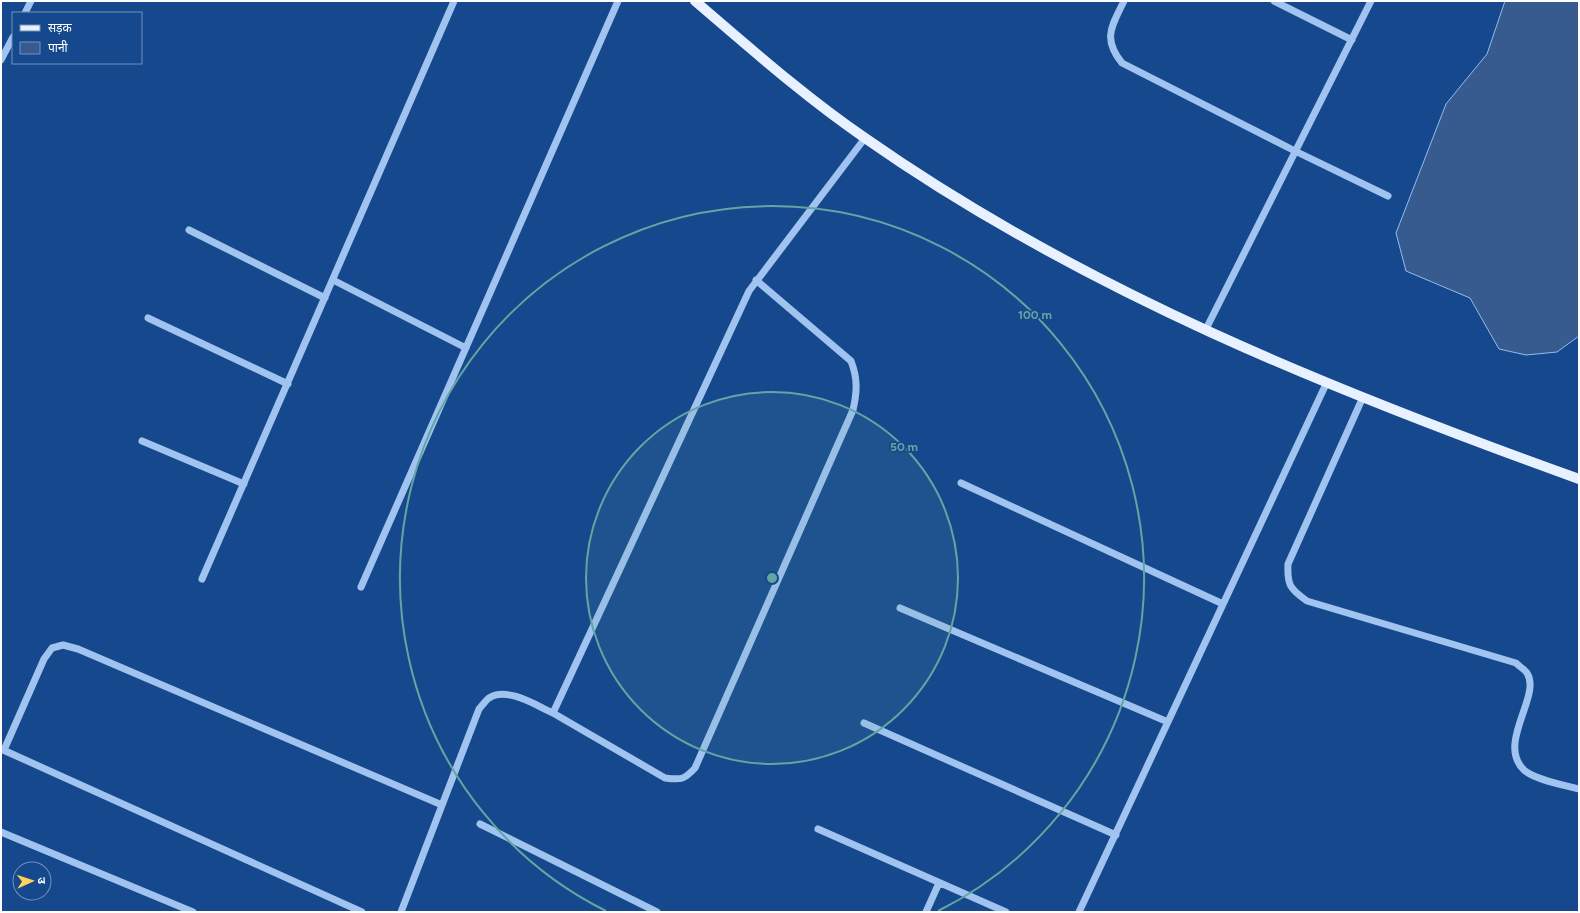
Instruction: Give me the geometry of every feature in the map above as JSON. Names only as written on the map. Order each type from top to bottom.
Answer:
[{"type":"main road","points":[[695,1],[807,94],[864,138],[971,207],[1041,247],[1126,292],[1327,382],[1457,435],[1579,479]]},
{"type":"street","points":[[26,12],[31,1]]},
{"type":"street","points":[[202,579],[454,1]]},
{"type":"street","points":[[361,587],[618,1]]},
{"type":"street","points":[[1124,1],[1113,24],[1110,38],[1112,51],[1122,63],[1295,151],[1388,196]]},
{"type":"street","points":[[1274,1],[1352,40]]},
{"type":"street","points":[[1206,329],[1372,1]]},
{"type":"street","points":[[1,60],[12,39]]},
{"type":"street","points":[[553,713],[748,291],[864,138]]},
{"type":"street","points":[[189,230],[325,298]]},
{"type":"street","points":[[333,280],[466,348]]},
{"type":"street","points":[[401,912],[479,710],[490,698],[504,694],[518,696],[553,713],[665,778],[678,780],[686,777],[695,768],[853,410],[858,392],[856,374],[851,361],[756,280]]},
{"type":"street","points":[[148,318],[288,384]]},
{"type":"street","points":[[1079,912],[1327,382]]},
{"type":"street","points":[[1363,397],[1288,564],[1287,579],[1292,591],[1307,601],[1516,663],[1528,674],[1530,686],[1515,739],[1516,757],[1524,770],[1538,778],[1579,789]]},
{"type":"street","points":[[142,441],[244,484]]},
{"type":"street","points":[[961,483],[1223,604]]},
{"type":"street","points":[[900,608],[1168,722]]},
{"type":"street","points":[[362,912],[2,749],[44,659],[52,648],[63,645],[78,649],[442,805]]},
{"type":"street","points":[[864,723],[1116,835]]},
{"type":"street","points":[[480,824],[657,912]]},
{"type":"street","points":[[818,829],[1006,912]]},
{"type":"street","points":[[1,832],[193,912]]},
{"type":"street","points":[[926,912],[939,883]]},
{"type":"water","points":[[1505,1],[1579,1],[1579,336],[1557,352],[1526,355],[1499,349],[1470,298],[1406,271],[1396,233],[1446,104],[1487,54]]}]
